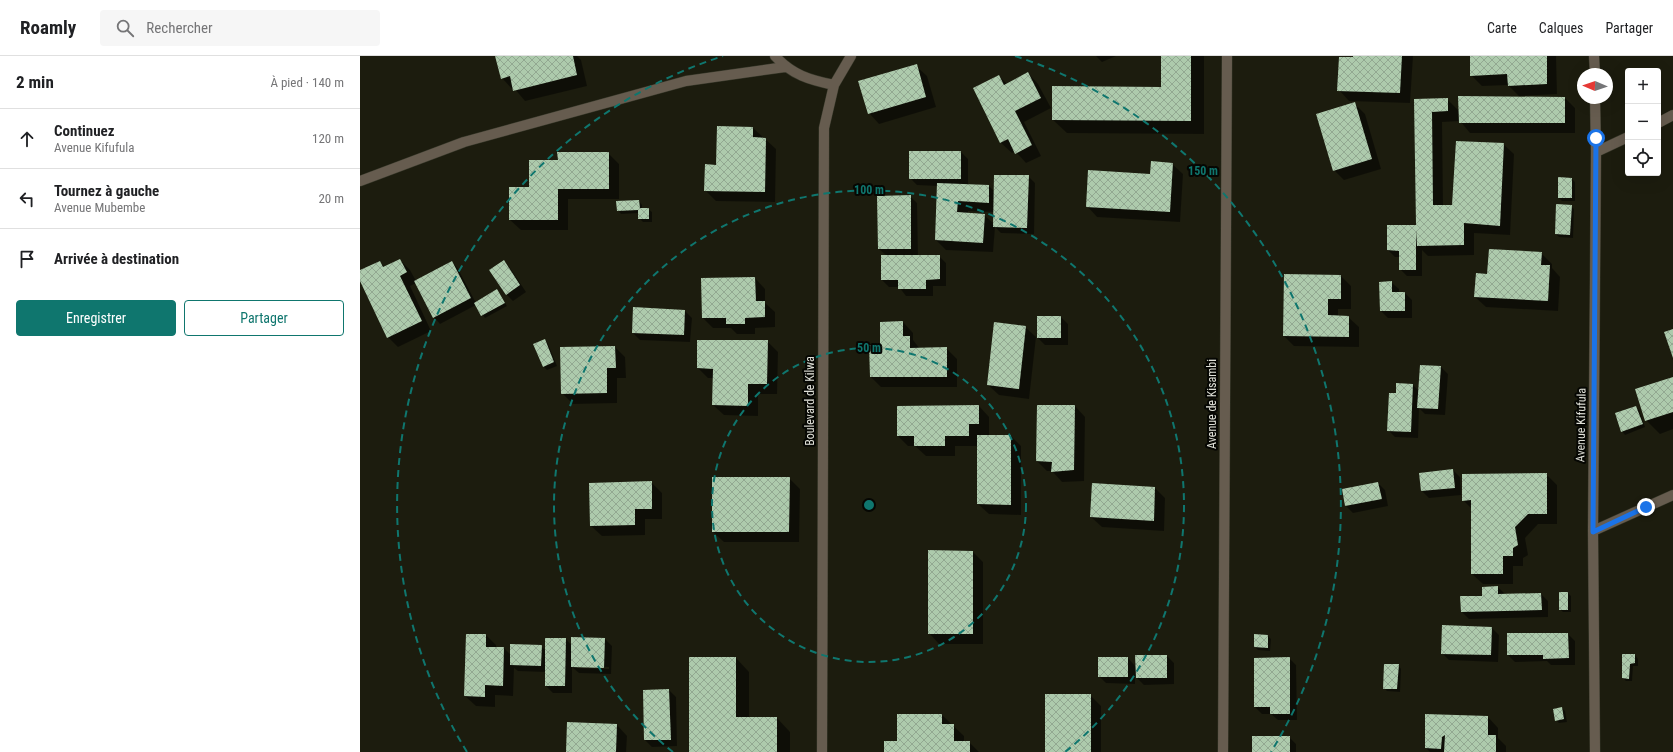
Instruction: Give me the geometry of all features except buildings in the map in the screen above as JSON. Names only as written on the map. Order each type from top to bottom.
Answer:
[{"type":"street","points":[[775,56],[785,67],[808,80],[834,85]]},
{"type":"street","name":"Boulevard de Kilwa","points":[[822,752],[824,128],[834,85],[851,56]]},
{"type":"street","name":"Avenue de Kisambi","points":[[1223,752],[1227,56]]},
{"type":"street","points":[[1594,56],[1595,68]]},
{"type":"street","points":[[360,181],[464,142],[659,88],[686,81],[785,67]]},
{"type":"street","name":"Avenue Kifufula","points":[[1595,104],[1593,532],[1595,752]]},
{"type":"street","points":[[1661,121],[1673,115]]},
{"type":"street","points":[[1596,152],[1625,138]]},
{"type":"street","points":[[1593,532],[1673,495]]},
{"type":"route","points":[[1596,138],[1593,532],[1646,507]]}]
